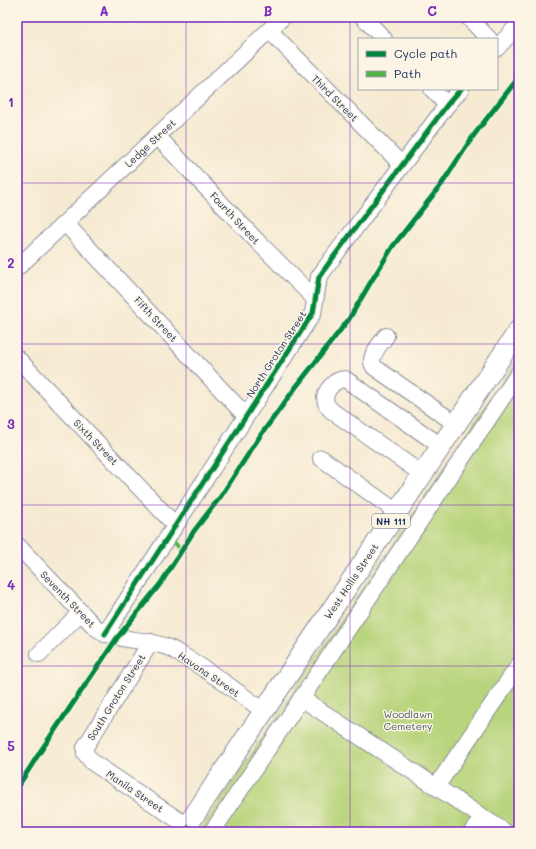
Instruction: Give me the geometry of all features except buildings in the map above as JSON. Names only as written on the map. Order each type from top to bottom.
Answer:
[{"type":"main road","name":"West Hollis Street","points":[[185,829],[519,330]]},
{"type":"street","name":"Ledge Street","points":[[17,268],[283,17]]},
{"type":"street","points":[[363,17],[383,38]]},
{"type":"street","points":[[468,17],[488,38]]},
{"type":"street","points":[[498,46],[519,24]]},
{"type":"street","name":"Third Street","points":[[269,30],[402,166]]},
{"type":"street","points":[[433,90],[447,105]]},
{"type":"street","name":"North Groton Street","points":[[105,634],[313,313],[319,277],[447,105],[460,90]]},
{"type":"street","name":"Fourth Street","points":[[157,136],[258,242],[315,299]]},
{"type":"street","name":"Fifth Street","points":[[65,223],[246,416]]},
{"type":"street","points":[[386,336],[372,358],[374,368],[456,424]]},
{"type":"street","name":"Sixth Street","points":[[17,358],[175,525]]},
{"type":"street","points":[[212,832],[519,373]]},
{"type":"street","points":[[422,474],[332,411],[326,404],[325,398],[327,391],[335,382],[340,379],[345,379],[441,446]]},
{"type":"street","points":[[321,458],[397,512]]},
{"type":"street","name":"Seventh Street","points":[[17,545],[96,628],[105,634],[117,638],[151,642]]},
{"type":"street","points":[[39,654],[81,612]]},
{"type":"street","name":"Havana Street","points":[[151,642],[167,647],[198,664],[264,711]]},
{"type":"street","name":"South Groton Street","points":[[85,753],[85,747],[151,642]]},
{"type":"street","points":[[436,787],[519,665]]},
{"type":"street","points":[[301,698],[505,832]]},
{"type":"street","name":"Manila Street","points":[[85,753],[92,762],[185,829]]},
{"type":"street","points":[[472,832],[482,817]]},
{"type":"green space","name":"Woodlawn Cemetery","points":[[519,357],[519,832],[199,832]]},
{"type":"marked path","points":[[174,542],[182,551]]},
{"type":"marked path","points":[[187,826],[203,832]]},
{"type":"cycle path","points":[[17,788],[117,638],[161,583],[194,531],[221,496],[260,436],[349,319],[393,246],[441,185],[474,135],[519,77]]},
{"type":"cycle path","points":[[105,634],[313,313],[319,277],[447,105],[460,90]]}]
